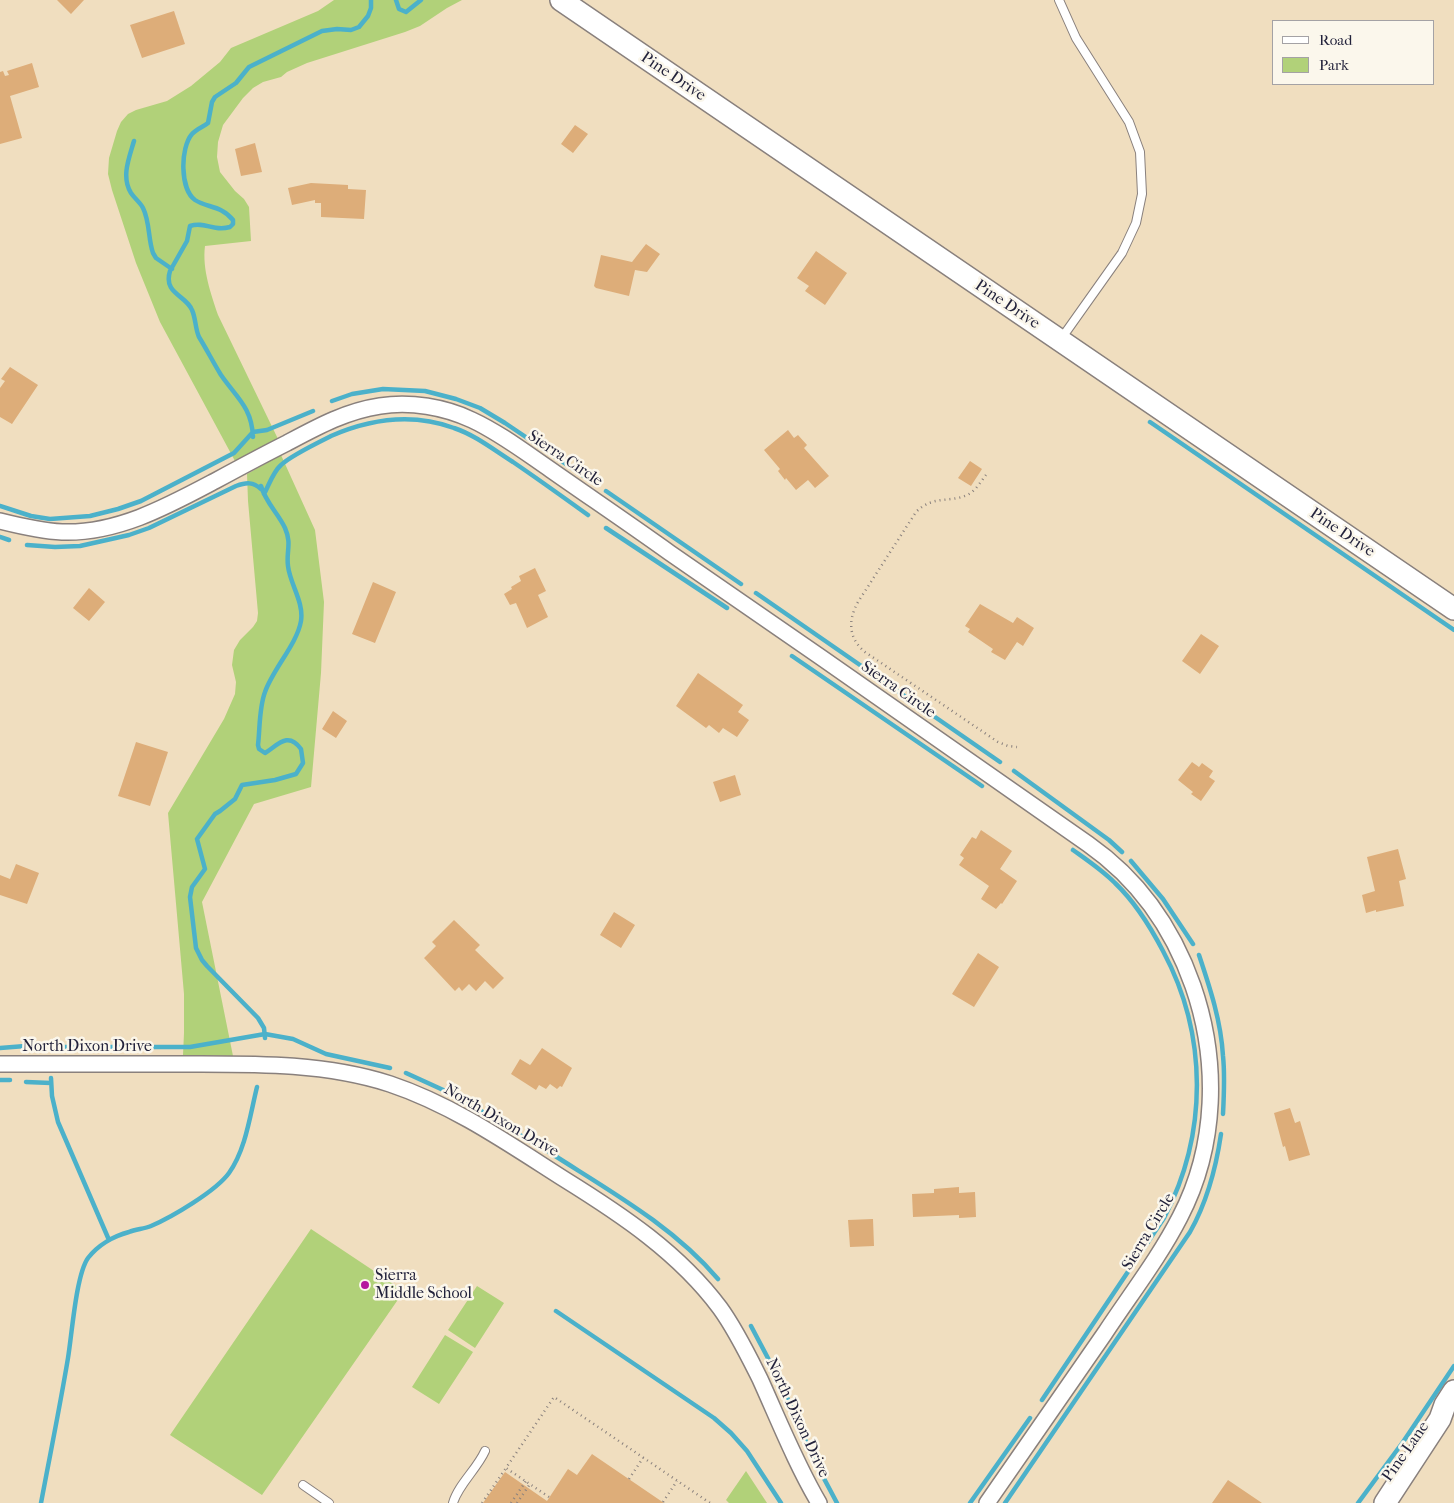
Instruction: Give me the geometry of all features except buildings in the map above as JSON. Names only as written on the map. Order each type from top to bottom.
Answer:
[{"type":"main road","name":"Pine Drive","points":[[561,0],[1454,609]]},
{"type":"main road","name":"Pine Lane","points":[[1370,1503],[1433,1414],[1450,1398]]},
{"type":"main road","name":"Pine Lane","points":[[1385,1503],[1440,1419],[1450,1398]]},
{"type":"street","name":"Sierra Circle","points":[[0,521],[27,528],[62,532],[92,530],[112,526],[167,506],[309,431],[350,413],[376,406],[395,404],[421,406],[455,413],[473,420],[498,434],[590,497],[1095,848],[1128,877],[1146,898],[1170,935],[1187,971],[1199,1006],[1208,1044],[1210,1077],[1209,1118],[1205,1148],[1191,1192],[1172,1232],[987,1503]]},
{"type":"street","name":"North Dixon Drive","points":[[0,1064],[237,1064],[315,1068],[355,1075],[393,1085],[449,1109],[496,1136],[609,1208],[660,1245],[700,1283],[721,1309],[741,1341],[806,1478],[820,1503]]},
{"type":"lane","points":[[1059,0],[1076,38],[1128,122],[1140,152],[1142,194],[1136,223],[1122,253],[1060,341]]},
{"type":"lane","points":[[453,1503],[485,1451]]},
{"type":"lane","points":[[303,1485],[329,1503]]},
{"type":"path","points":[[986,475],[968,495],[934,501],[926,504],[916,512],[858,602],[852,613],[851,626],[858,645],[865,652],[998,742],[1017,747]]},
{"type":"path","points":[[482,1503],[554,1397],[710,1503]]},
{"type":"path","points":[[629,1479],[643,1458]]},
{"type":"path","points":[[506,1468],[549,1498]]},
{"type":"path","points":[[506,1500],[511,1503],[526,1481]]},
{"type":"path","points":[[663,1502],[677,1481]]},
{"type":"path","points":[[517,1503],[530,1484]]},
{"type":"path","points":[[698,1503],[702,1498]]},
{"type":"green space","points":[[334,0],[462,0],[420,26],[307,63],[287,72],[281,77],[263,82],[253,88],[243,98],[223,125],[218,142],[217,157],[220,172],[249,207],[251,241],[205,246],[206,272],[218,315],[278,439],[235,461],[160,322],[136,263],[112,190],[108,174],[109,158],[117,131],[121,122],[128,114],[167,101],[191,86],[220,62],[231,48],[318,11]]},
{"type":"green space","points":[[281,455],[315,530],[324,602],[321,673],[311,787],[254,804],[202,902],[233,1056],[183,1055],[184,994],[168,813],[224,719],[235,694],[236,682],[232,665],[234,650],[240,640],[257,621],[258,613],[247,474]]},
{"type":"green space","points":[[311,1229],[404,1291],[262,1495],[170,1435]]},
{"type":"green space","points":[[477,1286],[504,1303],[475,1348],[448,1330]]},
{"type":"green space","points":[[445,1335],[473,1352],[439,1404],[412,1387]]},
{"type":"green space","points":[[746,1471],[767,1503],[729,1503],[726,1500]]},
{"type":"waterway","points":[[253,437],[250,418],[242,403],[221,375],[199,337],[192,310],[170,285],[170,271],[187,241],[190,226],[200,225],[224,228],[230,227],[233,224],[233,220],[224,212],[200,203],[190,195],[184,178],[185,149],[192,134],[208,123],[212,102],[215,97],[236,83],[249,67],[322,31],[351,30],[359,27],[368,16],[371,0]]},
{"type":"waterway","points":[[396,0],[399,9],[406,12],[421,0]]},
{"type":"waterway","points":[[134,141],[126,174],[128,187],[145,213],[153,253],[156,258],[172,269]]},
{"type":"waterway","points":[[332,401],[352,394],[383,389],[425,391],[456,399],[480,408],[505,423],[594,483]]},
{"type":"waterway","points":[[0,506],[31,516],[50,519],[90,516],[118,509],[141,501],[234,453],[253,432],[267,430],[313,411]]},
{"type":"waterway","points":[[264,494],[278,468],[312,445],[361,425],[407,419],[439,423],[469,435],[513,462],[588,515]]},
{"type":"waterway","points":[[1150,422],[1454,630]]},
{"type":"waterway","points":[[27,545],[80,546],[129,535],[149,528],[236,486],[250,483],[261,489]]},
{"type":"waterway","points":[[261,486],[287,534],[289,573],[301,607],[301,621],[295,639],[273,674],[265,692],[258,745],[259,749],[265,753],[283,741],[292,741],[301,749],[303,763],[296,774],[275,780],[242,785],[235,799],[215,814],[197,839],[205,869],[192,887],[190,897],[196,948],[202,960],[258,1018],[264,1028],[265,1038]]},
{"type":"waterway","points":[[606,491],[741,584]]},
{"type":"waterway","points":[[606,528],[727,608]]},
{"type":"waterway","points":[[0,537],[9,540]]},
{"type":"waterway","points":[[756,593],[1000,762]]},
{"type":"waterway","points":[[792,656],[982,786]]},
{"type":"waterway","points":[[1014,771],[1109,840],[1122,852]]},
{"type":"waterway","points":[[1042,1400],[1164,1218],[1178,1186],[1189,1153],[1195,1119],[1197,1084],[1195,1050],[1188,1016],[1178,983],[1153,932],[1122,890],[1094,865],[1073,850]]},
{"type":"waterway","points":[[1131,861],[1163,899],[1193,944]]},
{"type":"waterway","points":[[1199,955],[1211,992],[1222,1043],[1224,1070],[1223,1114]]},
{"type":"waterway","points":[[62,1047],[190,1047],[265,1034],[293,1039],[326,1054],[390,1068]]},
{"type":"waterway","points":[[0,1048],[38,1045]]},
{"type":"waterway","points":[[406,1073],[452,1094],[486,1114]]},
{"type":"waterway","points":[[51,1078],[52,1096],[58,1122],[109,1240]]},
{"type":"waterway","points":[[0,1080],[10,1080]]},
{"type":"waterway","points":[[26,1082],[51,1083]]},
{"type":"waterway","points":[[41,1503],[65,1376],[77,1291],[80,1277],[88,1258],[101,1245],[112,1239],[151,1226],[181,1210],[223,1180],[235,1164],[240,1153],[247,1132],[257,1087]]},
{"type":"waterway","points":[[504,1126],[530,1141]]},
{"type":"waterway","points":[[1005,1503],[1190,1232],[1210,1184],[1221,1134]]},
{"type":"waterway","points":[[549,1152],[660,1225],[700,1260],[718,1279]]},
{"type":"waterway","points":[[556,1311],[714,1418],[747,1451],[781,1503]]},
{"type":"waterway","points":[[751,1326],[779,1379],[812,1456],[837,1503]]},
{"type":"waterway","points":[[1358,1503],[1403,1442],[1454,1366]]},
{"type":"waterway","points":[[970,1503],[1030,1418]]},
{"type":"place","name":"Sierra Middle School","points":[[365,1285]]}]
